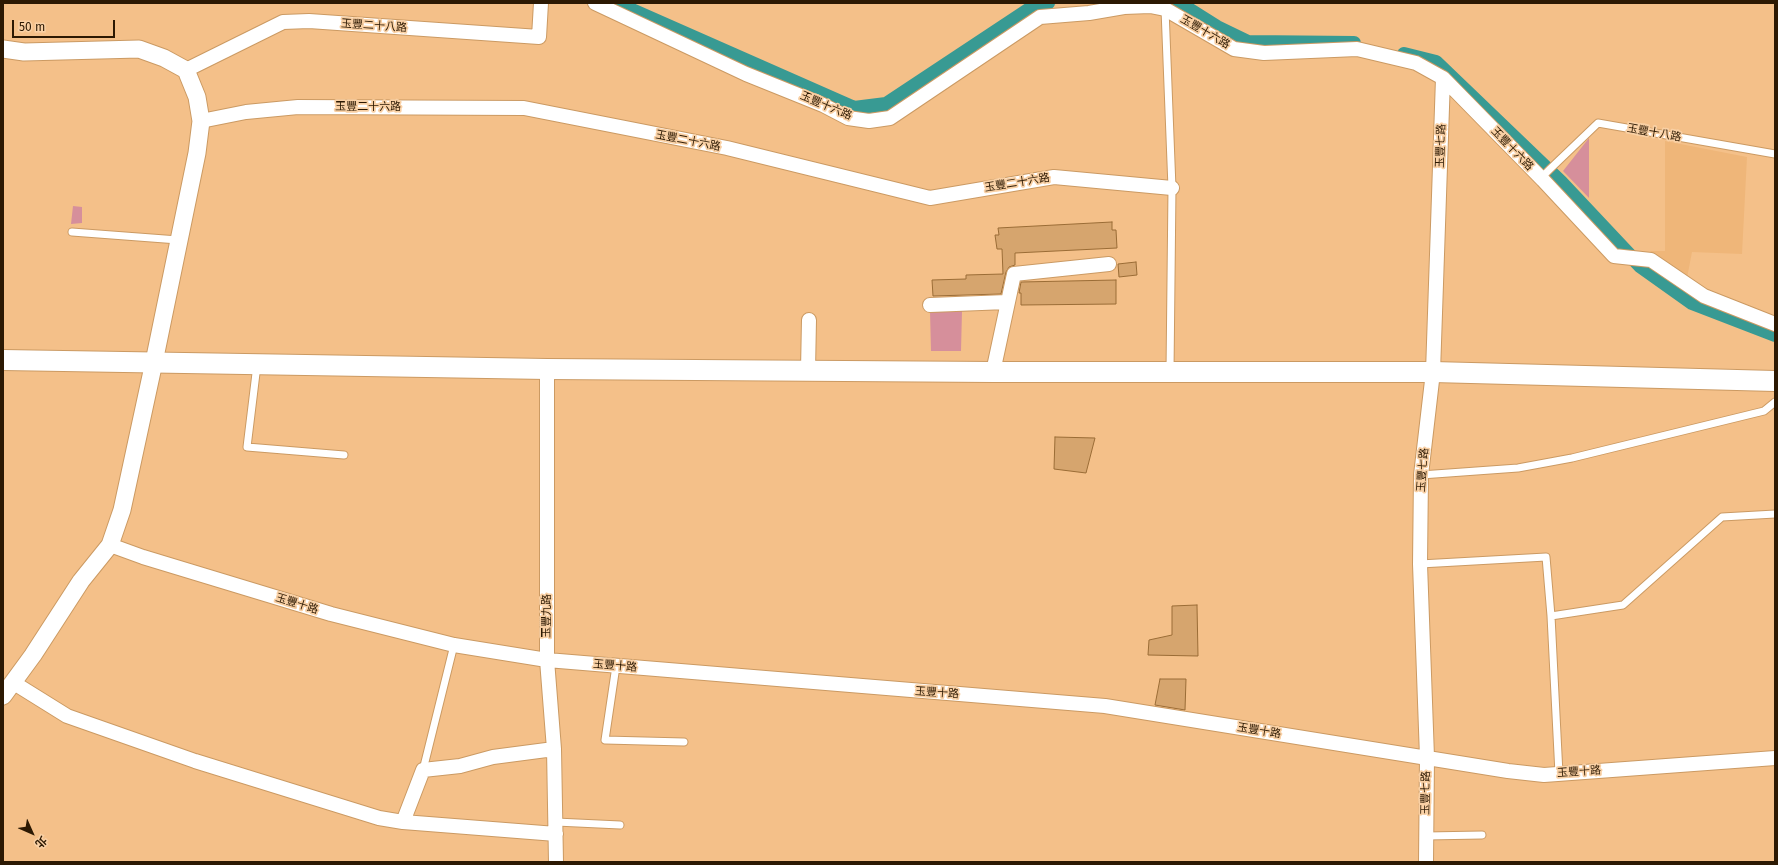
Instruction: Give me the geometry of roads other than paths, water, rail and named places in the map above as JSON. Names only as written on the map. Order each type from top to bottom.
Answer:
[{"type":"main road","points":[[3,360],[547,369],[1170,373],[1433,372],[1775,381]]},
{"type":"street","name":"玉豐二十八路","points":[[186,70],[283,22],[309,21],[539,37],[541,3]]},
{"type":"street","name":"玉豐十六路","points":[[594,3],[746,74],[823,105],[848,118],[868,121],[890,118],[1040,16],[1130,7],[1166,6],[1234,49],[1264,53],[1357,49],[1416,63],[1443,78],[1546,175],[1614,256],[1651,260],[1704,296],[1775,324]]},
{"type":"street","points":[[3,50],[24,52],[138,49],[164,58],[186,70],[197,97],[200,121],[197,152],[122,510],[110,545],[81,581],[14,683],[3,696]]},
{"type":"street","name":"玉豐七路","points":[[1426,862],[1427,757],[1420,564],[1421,475],[1433,372],[1443,78]]},
{"type":"street","name":"玉豐二十六路","points":[[200,121],[246,112],[298,107],[524,108],[727,148],[930,198],[1054,177],[1172,188]]},
{"type":"street","points":[[993,372],[1014,274],[1109,264]]},
{"type":"street","points":[[930,305],[1007,302]]},
{"type":"street","points":[[808,370],[809,320]]},
{"type":"street","name":"玉豐九路","points":[[547,369],[547,660],[554,749],[556,862]]},
{"type":"street","name":"玉豐十路","points":[[110,545],[331,614],[454,645],[547,660],[1105,706],[1508,771],[1544,775],[1775,758]]},
{"type":"street","points":[[14,683],[67,716],[202,764],[379,818],[403,822],[556,828]]},
{"type":"street","points":[[403,822],[422,770],[460,766],[493,757],[554,749]]},
{"type":"lane","points":[[1166,6],[1172,188],[1170,373]]},
{"type":"lane","name":"玉豐十八路","points":[[1546,175],[1598,123],[1775,154]]},
{"type":"lane","points":[[72,232],[178,240]]},
{"type":"lane","points":[[257,365],[246,447],[344,455]]},
{"type":"lane","points":[[1421,475],[1518,468],[1572,458],[1764,411],[1775,402]]},
{"type":"lane","points":[[1551,616],[1623,605],[1722,517],[1775,514]]},
{"type":"lane","points":[[1420,564],[1546,557],[1551,616],[1559,774]]},
{"type":"lane","points":[[422,770],[454,645]]},
{"type":"lane","points":[[616,666],[605,740],[684,742]]},
{"type":"lane","points":[[556,828],[620,825]]},
{"type":"lane","points":[[1426,836],[1482,835]]},
{"type":"waterway","points":[[616,3],[854,108],[886,104],[1031,8],[1048,3]]},
{"type":"waterway","points":[[1179,3],[1217,27],[1248,42],[1354,43]]},
{"type":"waterway","points":[[1404,54],[1436,62],[1561,182],[1640,266],[1692,303],[1775,335]]}]
